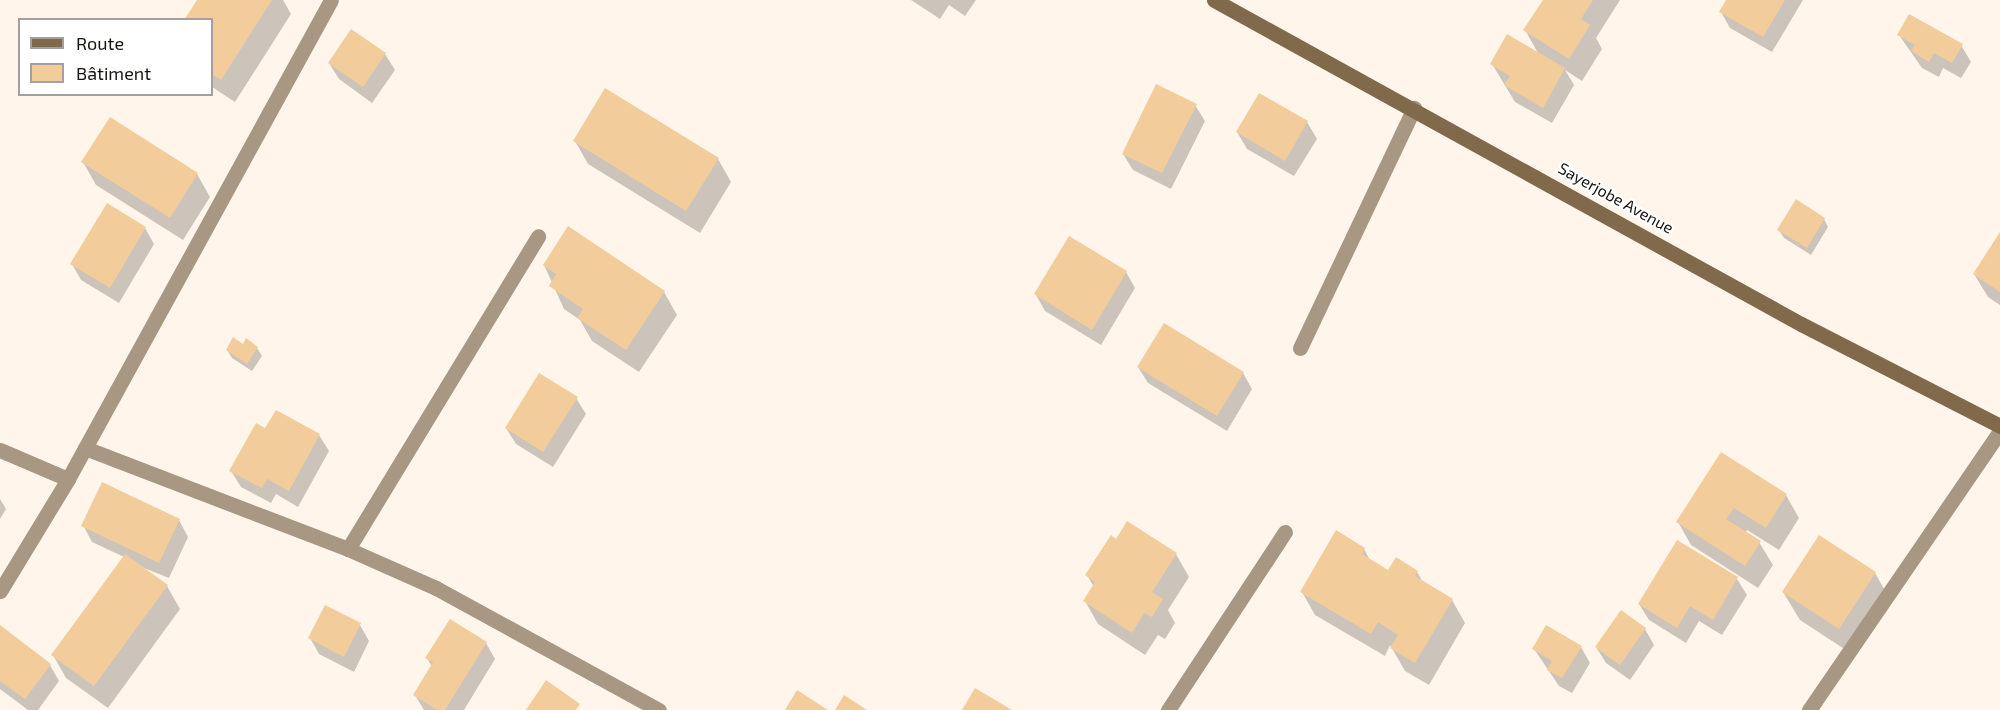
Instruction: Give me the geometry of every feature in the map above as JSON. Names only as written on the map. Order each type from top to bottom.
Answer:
[{"type":"street","points":[[0,591],[68,479],[331,0]]},
{"type":"street","name":"Sayerjobe Avenue","points":[[1215,0],[1801,324],[2000,426]]},
{"type":"street","points":[[1300,348],[1414,108]]},
{"type":"street","points":[[348,549],[538,236]]},
{"type":"street","points":[[1809,710],[2000,431]]},
{"type":"street","points":[[85,448],[348,549],[436,588],[659,710]]},
{"type":"street","points":[[0,450],[68,479]]},
{"type":"street","points":[[1168,710],[1285,532]]},
{"type":"building","points":[[197,0],[272,0],[221,80],[213,75],[213,18],[185,18]]},
{"type":"building","points":[[1543,0],[1593,0],[1581,19],[1590,25],[1569,59],[1523,30]]},
{"type":"building","points":[[1726,0],[1785,0],[1763,37],[1719,12]]},
{"type":"building","points":[[1909,14],[1963,44],[1952,63],[1934,53],[1929,62],[1911,51],[1915,45],[1897,35]]},
{"type":"building","points":[[351,29],[386,53],[363,87],[328,63]]},
{"type":"building","points":[[1507,34],[1565,68],[1543,108],[1504,85],[1510,76],[1490,64]]},
{"type":"building","points":[[1156,84],[1197,104],[1162,173],[1122,154]]},
{"type":"building","points":[[605,88],[719,158],[686,211],[573,141]]},
{"type":"building","points":[[1259,93],[1308,121],[1285,161],[1236,132]]},
{"type":"building","points":[[110,117],[198,173],[170,218],[81,162]]},
{"type":"building","points":[[1796,199],[1825,218],[1807,248],[1777,230]]},
{"type":"building","points":[[107,203],[146,227],[110,288],[70,264]]},
{"type":"building","points":[[568,226],[665,291],[626,350],[577,318],[583,309],[549,286],[556,274],[543,265]]},
{"type":"building","points":[[2000,232],[2000,292],[1973,274]]},
{"type":"building","points":[[1069,236],[1127,271],[1092,330],[1034,294]]},
{"type":"building","points":[[1164,323],[1244,372],[1217,416],[1137,367]]},
{"type":"building","points":[[233,337],[243,344],[246,338],[258,347],[247,364],[226,350]]},
{"type":"building","points":[[539,373],[578,397],[543,452],[505,428]]},
{"type":"building","points":[[276,410],[320,434],[289,491],[267,479],[262,488],[229,471],[256,423],[265,428]]},
{"type":"building","points":[[1721,452],[1787,494],[1766,528],[1734,508],[1726,519],[1761,541],[1745,566],[1676,522]]},
{"type":"building","points":[[102,482],[180,519],[159,563],[81,526]]},
{"type":"building","points":[[1127,521],[1177,553],[1152,592],[1163,599],[1152,617],[1144,613],[1132,633],[1083,601],[1095,582],[1085,575],[1111,535],[1116,539]]},
{"type":"building","points":[[1336,530],[1365,548],[1362,554],[1388,570],[1396,557],[1418,571],[1415,576],[1453,599],[1415,663],[1390,648],[1398,635],[1378,622],[1371,634],[1300,592]]},
{"type":"building","points":[[1819,535],[1876,572],[1839,629],[1782,592]]},
{"type":"building","points":[[1677,540],[1738,577],[1713,620],[1690,606],[1677,628],[1638,604]]},
{"type":"building","points":[[125,554],[168,585],[94,686],[51,655]]},
{"type":"building","points":[[325,605],[361,623],[344,657],[308,638]]},
{"type":"building","points":[[1621,610],[1646,628],[1620,665],[1595,647]]},
{"type":"building","points":[[450,619],[487,642],[445,710],[437,710],[413,695],[433,662],[425,658]]},
{"type":"building","points":[[0,625],[51,664],[25,699],[0,681]]},
{"type":"building","points":[[1546,625],[1582,646],[1562,678],[1547,670],[1552,661],[1532,649]]},
{"type":"building","points":[[546,680],[580,704],[576,710],[526,710]]},
{"type":"building","points":[[975,688],[1012,710],[962,710]]},
{"type":"building","points":[[797,690],[828,710],[785,710]]},
{"type":"building","points":[[844,695],[867,710],[835,710]]}]
